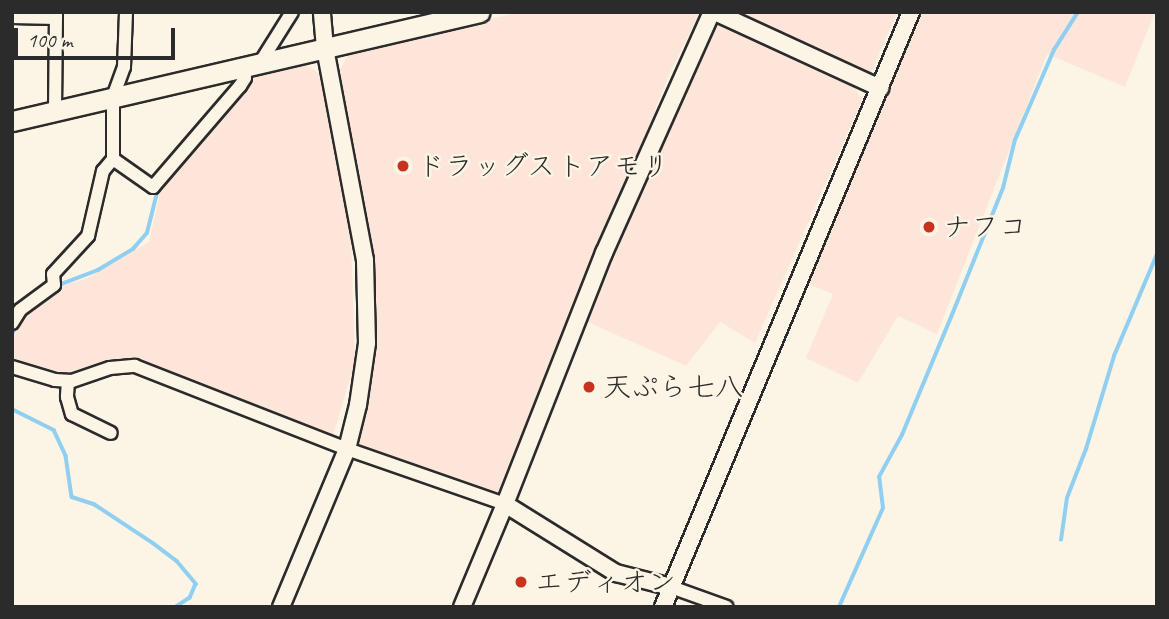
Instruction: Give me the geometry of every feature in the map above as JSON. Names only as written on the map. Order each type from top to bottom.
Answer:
[{"type":"main road","points":[[12,121],[479,12]]},
{"type":"street","points":[[12,323],[20,310],[54,285],[53,274],[88,236],[103,171],[113,159],[113,97],[124,67],[125,12]]},
{"type":"street","points":[[113,159],[153,187],[240,86],[252,65],[292,12]]},
{"type":"street","points":[[281,607],[347,449],[363,379],[368,298],[365,260],[325,48],[322,12]]},
{"type":"street","points":[[462,607],[604,253],[714,12],[880,88]]},
{"type":"street","points":[[663,607],[911,12]]},
{"type":"street","points":[[12,17],[56,15],[55,111]]},
{"type":"street","points":[[12,367],[68,381],[110,368],[135,366],[347,449],[505,504],[616,573],[671,587],[727,607]]},
{"type":"street","points":[[68,381],[67,397],[72,414],[111,433]]},
{"type":"shaded area","points":[[519,12],[700,12],[669,75],[502,496],[352,446],[371,280],[340,70],[349,53]]},
{"type":"shaded area","points":[[722,12],[897,12],[869,77]]},
{"type":"shaded area","points":[[916,12],[1155,12],[1125,87],[1047,54],[937,334],[898,316],[858,383],[806,358],[833,294],[803,282]]},
{"type":"shaded area","points":[[711,14],[851,80],[862,101],[755,343],[720,322],[686,366],[581,319]]},
{"type":"shaded area","points":[[303,62],[324,77],[351,237],[355,362],[332,439],[135,364],[73,377],[56,377],[12,362],[12,339],[27,315],[59,286],[86,279],[149,242],[161,188],[262,68]]},
{"type":"waterway","points":[[293,21],[299,12]]},
{"type":"waterway","points":[[839,607],[883,508],[879,477],[902,435],[952,315],[1003,188],[1015,140],[1054,50],[1078,12]]},
{"type":"waterway","points":[[59,285],[98,270],[133,249],[147,233],[158,189]]},
{"type":"waterway","points":[[1061,540],[1067,498],[1086,449],[1114,356],[1157,254]]},
{"type":"waterway","points":[[12,334],[18,324]]},
{"type":"waterway","points":[[12,409],[54,430],[66,456],[72,497],[94,504],[177,561],[196,584],[190,598],[176,607]]},
{"type":"place","name":"ドラッグストアモリ","points":[[403,166]]},
{"type":"place","name":"ナフコ","points":[[929,227]]},
{"type":"place","name":"天ぷら七八","points":[[589,387]]},
{"type":"place","name":"エディオン","points":[[521,582]]}]
